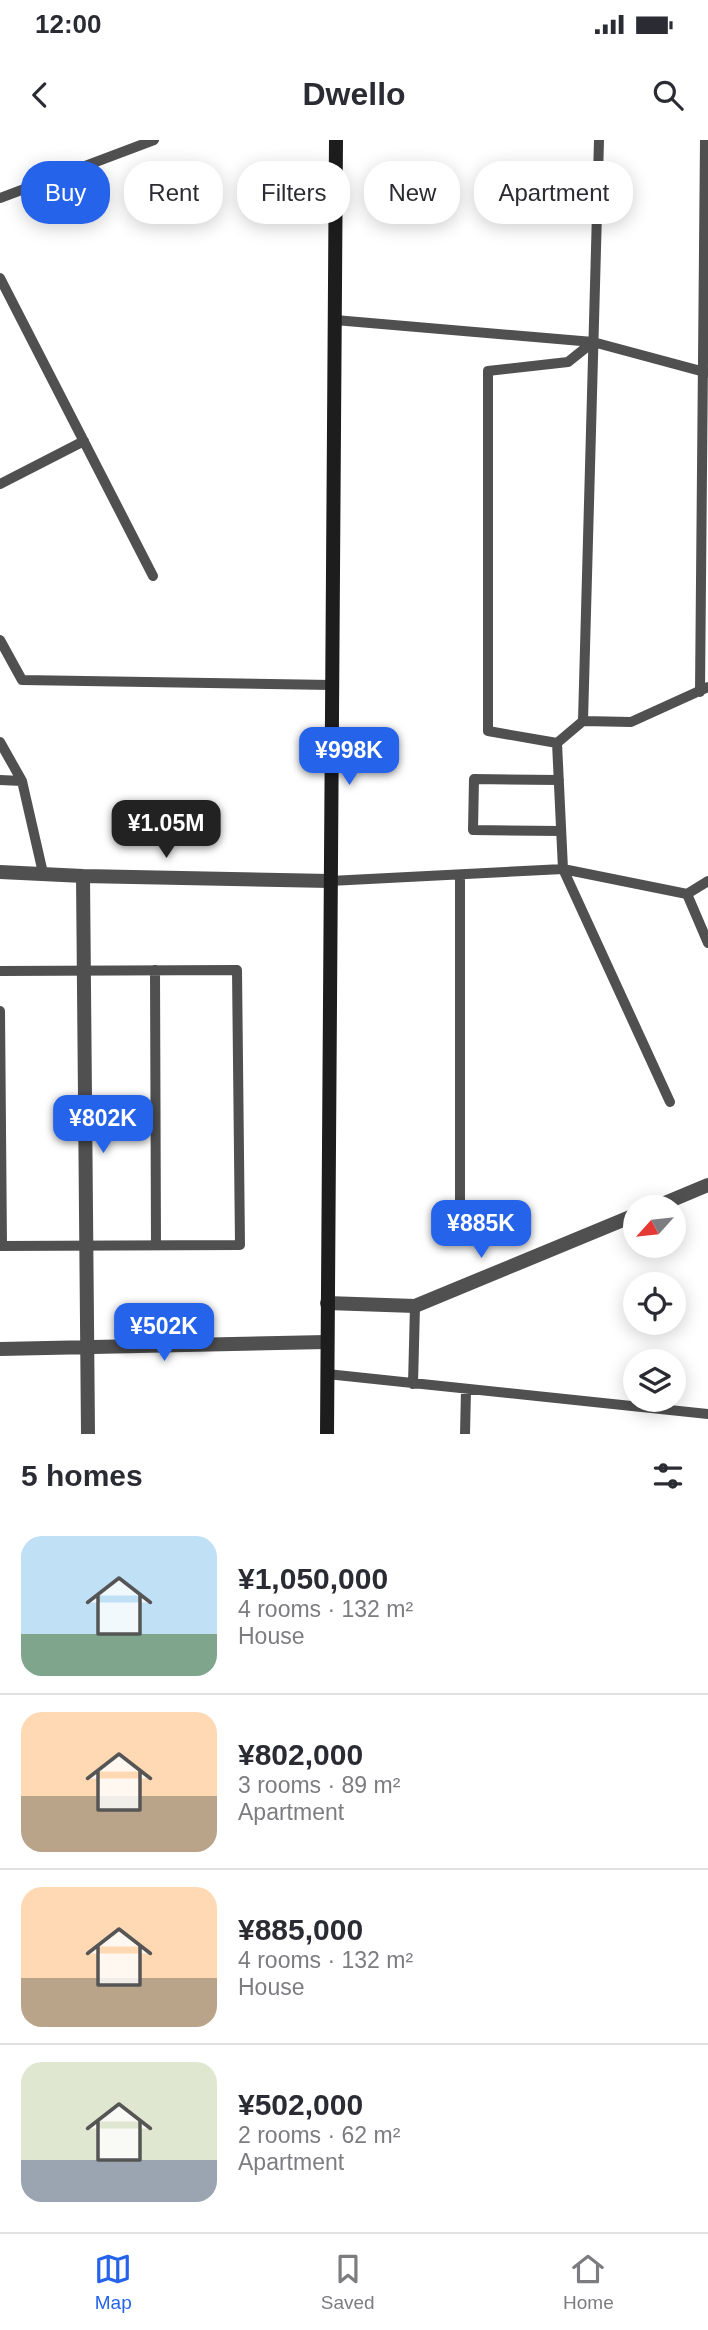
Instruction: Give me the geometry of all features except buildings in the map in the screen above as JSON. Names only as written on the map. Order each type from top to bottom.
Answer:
[{"type":"main road","points":[[327,1434],[336,140]]},
{"type":"street","points":[[0,872],[330,881]]},
{"type":"street","points":[[83,876],[88,1434]]},
{"type":"street","points":[[684,1195],[708,1185]]},
{"type":"street","points":[[327,1303],[415,1306],[623,1220]]},
{"type":"street","points":[[0,1349],[327,1342]]},
{"type":"lane","points":[[0,198],[154,140]]},
{"type":"lane","points":[[583,721],[599,140]]},
{"type":"lane","points":[[557,743],[583,721],[631,722],[704,689],[705,140]]},
{"type":"lane","points":[[0,278],[153,576]]},
{"type":"lane","points":[[335,320],[593,342],[706,372]]},
{"type":"lane","points":[[557,743],[488,730],[488,371],[568,362],[593,342]]},
{"type":"lane","points":[[0,484],[84,441]]},
{"type":"lane","points":[[0,640],[22,680],[332,685]]},
{"type":"lane","points":[[0,742],[22,781],[43,873]]},
{"type":"lane","points":[[557,743],[563,869],[670,1102]]},
{"type":"lane","points":[[559,780],[474,779],[473,830],[561,831]]},
{"type":"lane","points":[[0,780],[22,781]]},
{"type":"lane","points":[[330,881],[563,869],[687,894],[708,881]]},
{"type":"lane","points":[[460,875],[460,1205]]},
{"type":"lane","points":[[687,894],[708,943]]},
{"type":"lane","points":[[155,970],[156,1245]]},
{"type":"lane","points":[[0,971],[237,970],[240,1245],[1,1246],[0,1011]]},
{"type":"lane","points":[[413,1384],[415,1306]]},
{"type":"lane","points":[[327,1374],[708,1414]]},
{"type":"lane","points":[[465,1434],[466,1390]]}]
